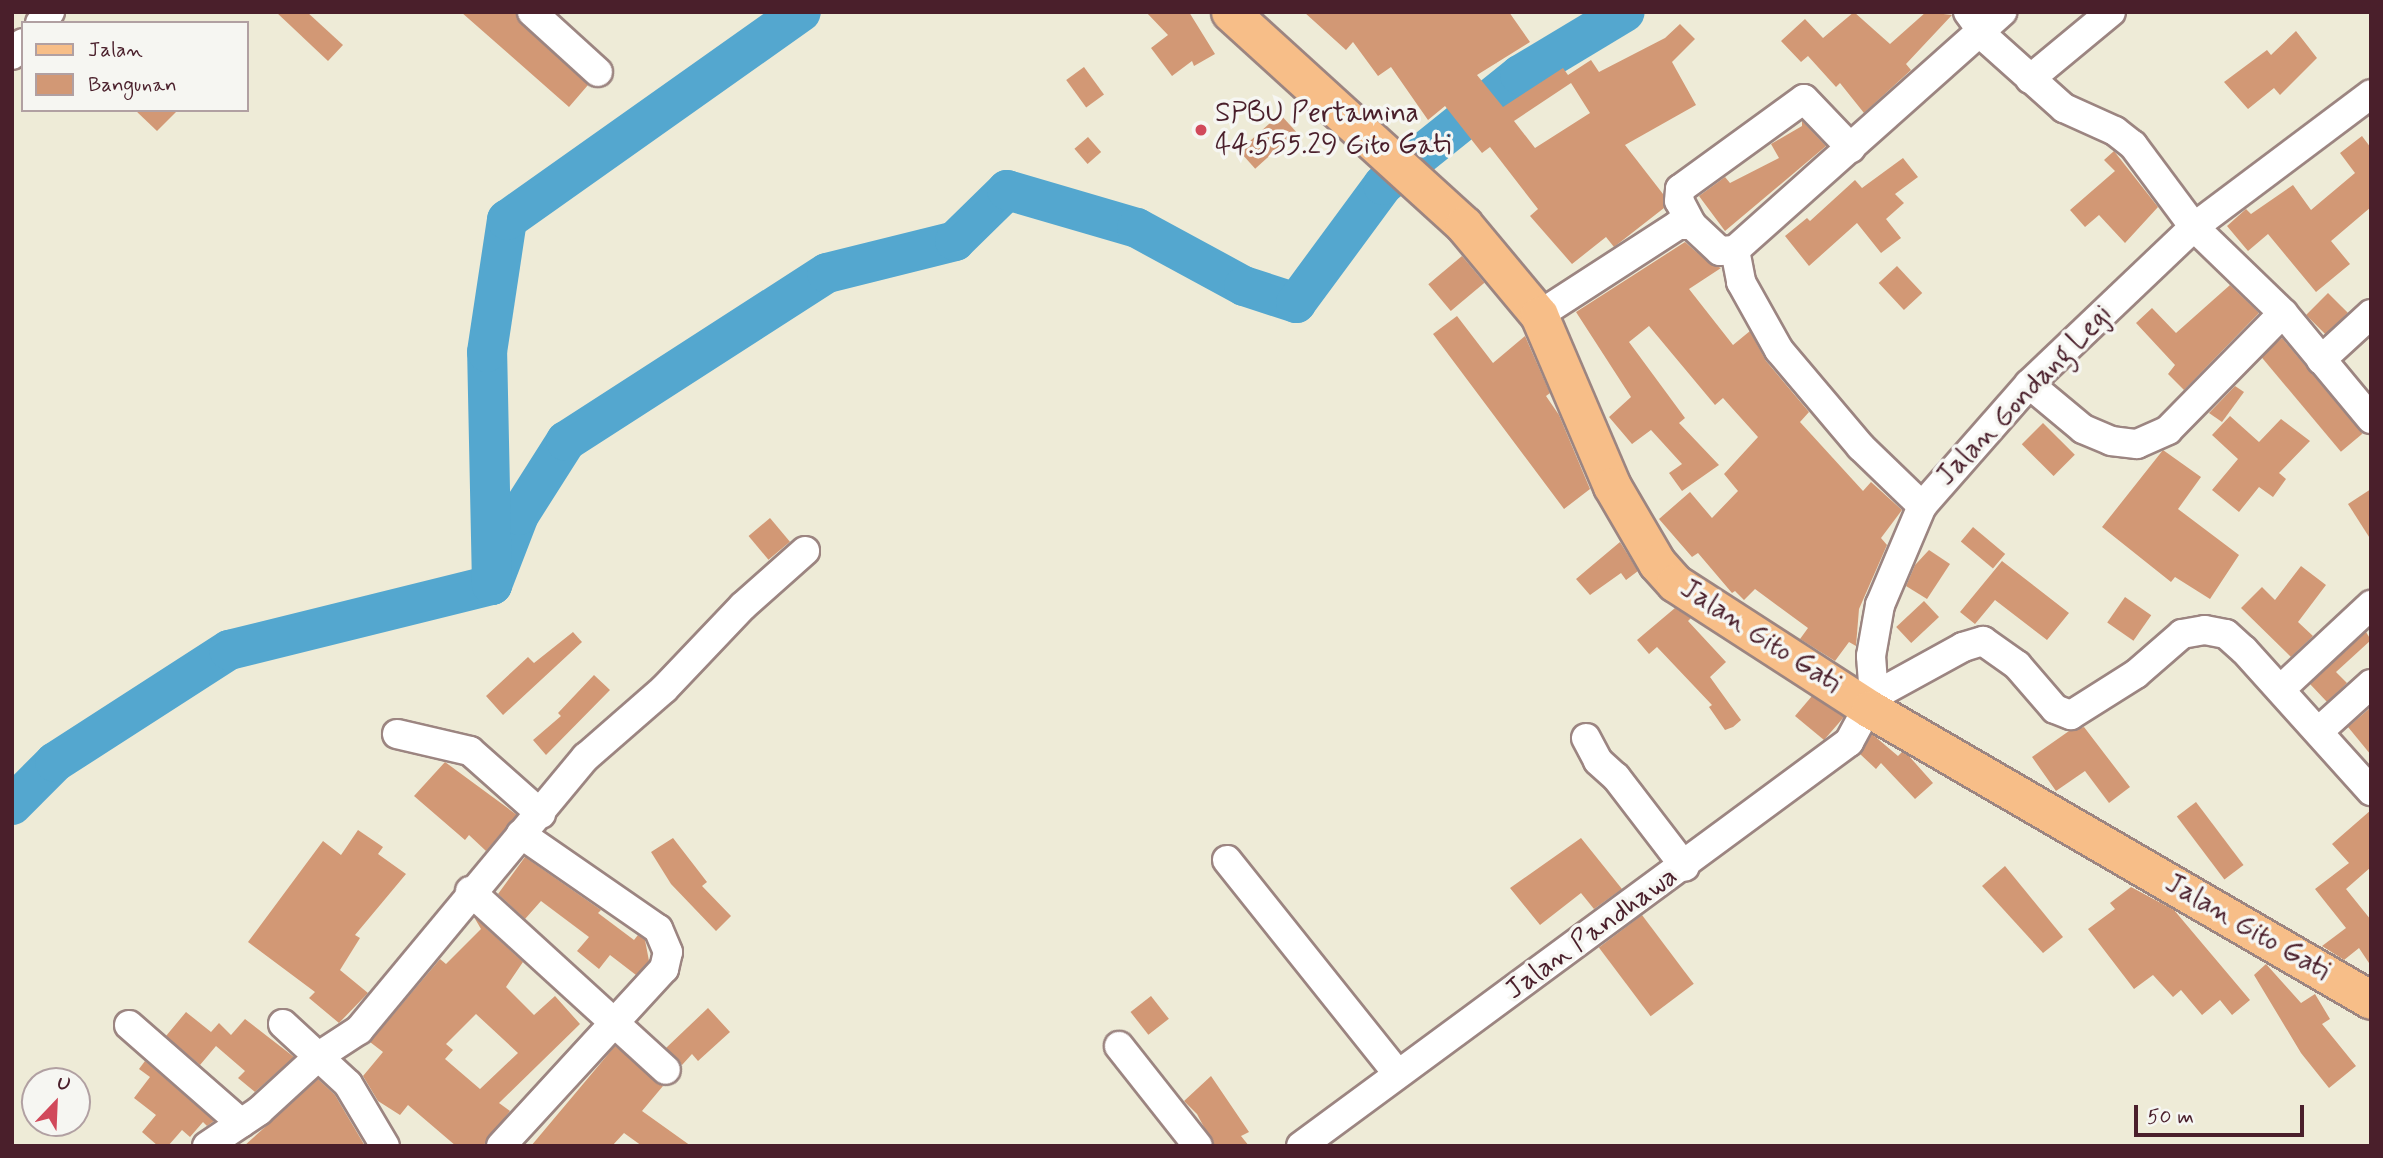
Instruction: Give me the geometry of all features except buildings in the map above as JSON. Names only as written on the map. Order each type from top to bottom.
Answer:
[{"type":"main road","name":"Jalan Gito Gati","points":[[1239,15],[1464,225],[1539,315],[1612,486],[1657,563],[1696,599],[2371,1000]]},
{"type":"street","points":[[532,12],[598,72]]},
{"type":"street","points":[[1851,148],[1804,99],[1680,189],[1679,201],[1692,225],[1720,251],[1735,250],[1851,148],[1975,22],[2002,12]]},
{"type":"street","points":[[2030,79],[2111,12]]},
{"type":"street","points":[[1975,22],[2030,79],[2070,112],[2124,137],[2194,227],[2283,313],[2371,419]]},
{"type":"street","name":"Jalan Gondang Legi","points":[[1872,702],[1871,656],[1880,605],[1922,506],[2029,384],[2194,227],[2371,94]]},
{"type":"street","points":[[1539,315],[1678,225],[1692,225]]},
{"type":"street","points":[[1735,250],[1741,282],[1779,349],[1861,447],[1922,506]]},
{"type":"street","points":[[2029,384],[2083,429],[2111,441],[2137,444],[2168,430],[2283,313]]},
{"type":"street","points":[[2321,360],[2371,314]]},
{"type":"street","points":[[207,1146],[294,1082],[319,1056],[359,1030],[470,891],[541,814],[586,757],[664,689],[743,606],[805,551]]},
{"type":"street","points":[[2282,688],[2371,605]]},
{"type":"street","points":[[1872,702],[1963,647],[1983,641],[2017,666],[2055,709],[2071,715],[2136,674],[2182,634],[2205,630],[2226,634],[2325,726],[2371,791]]},
{"type":"street","points":[[2325,726],[2371,684]]},
{"type":"street","name":"Jalan Pandhawa","points":[[1301,1146],[1397,1073],[1685,867],[1849,742],[1872,702]]},
{"type":"street","points":[[397,734],[470,751],[541,814]]},
{"type":"street","points":[[1586,738],[1598,761],[1616,777],[1685,867]]},
{"type":"street","points":[[501,1146],[664,969],[665,939],[658,929],[522,834]]},
{"type":"street","points":[[1227,860],[1397,1073]]},
{"type":"street","points":[[470,891],[666,1070]]},
{"type":"street","points":[[283,1024],[348,1084],[385,1146]]},
{"type":"street","points":[[129,1025],[241,1123]]},
{"type":"street","points":[[1119,1046],[1198,1146]]},
{"type":"waterway","points":[[12,805],[55,762],[229,650],[492,585],[487,352],[507,220],[801,12]]},
{"type":"waterway","points":[[492,585],[519,515],[566,441],[827,273],[955,241],[1007,190],[1137,228],[1244,286],[1296,303],[1383,185],[1520,75],[1625,12]]},
{"type":"place","name":"SPBU Pertamina 44.555.29 Gito Gati","points":[[1201,130]]}]
